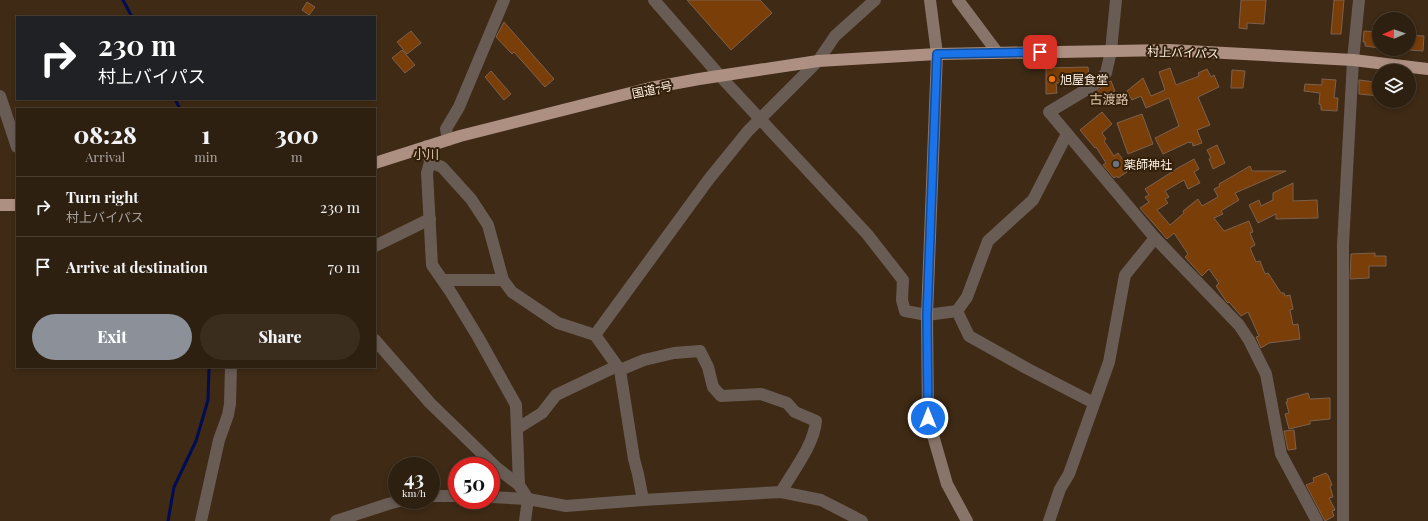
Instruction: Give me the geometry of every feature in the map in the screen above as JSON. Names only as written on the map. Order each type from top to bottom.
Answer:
[{"type":"highway","name":"村上バイパス","points":[[937,54],[1169,50],[1354,60],[1428,69]]},
{"type":"highway","name":"国道7号","points":[[376,163],[460,136],[650,88],[818,61],[937,54]]},
{"type":"highway","points":[[0,205],[16,205]]},
{"type":"main road","points":[[930,0],[937,54],[927,315],[928,418],[947,484],[967,521]]},
{"type":"main road","points":[[958,0],[997,52]]},
{"type":"street","points":[[448,140],[446,129],[459,106],[504,0]]},
{"type":"street","points":[[654,0],[720,76],[867,234],[903,280],[902,300],[905,311],[927,315],[957,311],[966,297],[988,241],[1034,200],[1067,134]]},
{"type":"street","points":[[595,335],[709,179],[748,130],[818,61],[835,36],[875,0]]},
{"type":"street","points":[[1116,0],[1111,51],[1106,74],[1094,86],[1049,112],[1155,238],[1239,324],[1266,374],[1281,454],[1317,521]]},
{"type":"street","points":[[1343,521],[1343,245],[1359,0]]},
{"type":"street","points":[[0,96],[16,144]]},
{"type":"street","points":[[427,146],[430,162],[428,173],[432,265],[478,337],[516,405],[519,485]]},
{"type":"street","points":[[430,162],[442,168],[471,199],[488,225],[502,280],[512,292],[558,323],[595,335],[618,368],[634,459],[643,500]]},
{"type":"street","points":[[376,246],[430,219]]},
{"type":"street","points":[[1049,521],[1060,489],[1069,474],[1109,362],[1125,275],[1155,238]]},
{"type":"street","points":[[443,280],[502,280]]},
{"type":"street","points":[[957,311],[969,336],[1028,369],[1094,403]]},
{"type":"street","points":[[376,341],[430,403],[497,468],[519,485],[528,499],[525,521]]},
{"type":"street","points":[[518,428],[542,413],[556,395],[618,368],[674,353],[700,351],[708,367],[713,387],[721,396],[761,394],[787,403],[795,412],[816,421],[815,431],[781,492]]},
{"type":"street","points":[[201,521],[219,440],[228,415],[230,404],[231,368]]},
{"type":"street","points":[[500,497],[528,499],[566,506],[781,492],[821,500],[862,521]]},
{"type":"street","points":[[336,521],[388,505]]},
{"type":"building","points":[[687,0],[760,0],[772,13],[731,50]]},
{"type":"building","points":[[1241,0],[1266,0],[1264,24],[1247,23],[1247,29],[1239,28]]},
{"type":"building","points":[[1334,0],[1344,0],[1341,34],[1331,34]]},
{"type":"building","points":[[307,2],[315,7],[309,15],[302,10]]},
{"type":"building","points":[[504,22],[554,79],[545,87],[514,52],[512,54],[496,37]]},
{"type":"building","points":[[411,31],[421,43],[407,54],[397,42]]},
{"type":"building","points":[[1364,31],[1372,32],[1372,47],[1365,46],[1365,42],[1363,42]]},
{"type":"building","points":[[1416,35],[1424,36],[1423,51],[1416,50]]},
{"type":"building","points":[[402,50],[415,65],[405,73],[392,58]]},
{"type":"building","points":[[1088,67],[1089,78],[1070,78],[1070,83],[1056,83],[1057,93],[1046,94],[1046,68]]},
{"type":"building","points":[[1170,68],[1176,85],[1199,76],[1198,73],[1207,69],[1211,77],[1214,75],[1219,87],[1198,97],[1210,125],[1197,130],[1202,143],[1193,146],[1192,142],[1189,142],[1163,154],[1155,138],[1179,126],[1169,98],[1146,108],[1141,96],[1132,100],[1127,91],[1143,78],[1151,96],[1165,90],[1159,72]]},
{"type":"building","points":[[1232,70],[1245,71],[1243,88],[1231,88]]},
{"type":"building","points":[[491,71],[511,94],[504,100],[485,77]]},
{"type":"building","points":[[1322,79],[1336,80],[1334,98],[1338,98],[1337,111],[1321,110],[1321,105],[1319,104],[1320,93],[1304,91],[1305,84],[1322,85]]},
{"type":"building","points":[[1359,80],[1372,82],[1372,95],[1359,94]]},
{"type":"building","points":[[1111,81],[1115,91],[1097,97],[1095,93]]},
{"type":"building","points":[[1102,112],[1112,124],[1102,133],[1106,139],[1104,141],[1114,156],[1118,153],[1129,168],[1126,170],[1127,172],[1118,178],[1117,176],[1114,178],[1103,165],[1106,163],[1096,147],[1095,148],[1080,130]]},
{"type":"building","points":[[1142,114],[1153,144],[1128,154],[1117,123]]},
{"type":"building","points":[[1217,145],[1225,163],[1213,169],[1209,159],[1211,158],[1207,150]]},
{"type":"building","points":[[1194,159],[1199,169],[1194,172],[1200,183],[1188,189],[1184,180],[1165,191],[1169,197],[1165,199],[1168,203],[1157,210],[1170,225],[1184,213],[1183,211],[1198,199],[1202,206],[1218,197],[1214,189],[1220,186],[1219,184],[1250,166],[1252,171],[1286,171],[1235,193],[1239,200],[1221,211],[1223,214],[1214,218],[1224,231],[1249,221],[1253,232],[1250,233],[1255,245],[1250,248],[1256,262],[1260,261],[1265,274],[1268,273],[1281,293],[1284,293],[1285,296],[1290,295],[1293,309],[1290,310],[1293,325],[1298,324],[1300,339],[1269,343],[1261,348],[1256,337],[1259,336],[1248,312],[1241,316],[1229,302],[1228,303],[1226,301],[1216,286],[1219,283],[1209,269],[1202,276],[1185,257],[1188,254],[1174,233],[1167,239],[1140,208],[1149,202],[1145,197],[1149,195],[1145,189]]},
{"type":"building","points":[[1293,183],[1293,201],[1317,200],[1318,218],[1276,219],[1276,214],[1258,223],[1249,205],[1259,200],[1261,206],[1273,200],[1273,193]]},
{"type":"building","points":[[1375,253],[1375,256],[1386,256],[1386,266],[1369,266],[1369,278],[1350,279],[1351,254]]},
{"type":"building","points":[[1308,393],[1310,399],[1330,398],[1330,419],[1310,421],[1310,424],[1289,429],[1285,414],[1289,413],[1286,402],[1288,402],[1287,399]]},
{"type":"building","points":[[1294,430],[1296,449],[1288,450],[1284,431]]},
{"type":"building","points":[[1326,473],[1332,485],[1330,486],[1333,497],[1329,498],[1335,510],[1332,511],[1334,516],[1325,521],[1306,485],[1314,482],[1313,478]]},
{"type":"waterway","points":[[123,0],[131,16]]},
{"type":"waterway","points":[[176,100],[180,108]]},
{"type":"waterway","points":[[168,521],[174,487],[196,441],[208,400],[209,368]]},
{"type":"place","name":"旭屋食堂","points":[[1052,79]]},
{"type":"place","name":"薬師神社","points":[[1116,164]]},
{"type":"district","name":"古渡路","points":[[1109,98]]},
{"type":"district","name":"小川","points":[[426,153]]},
{"type":"route","points":[[928,418],[927,315],[937,54],[1040,52]]}]
